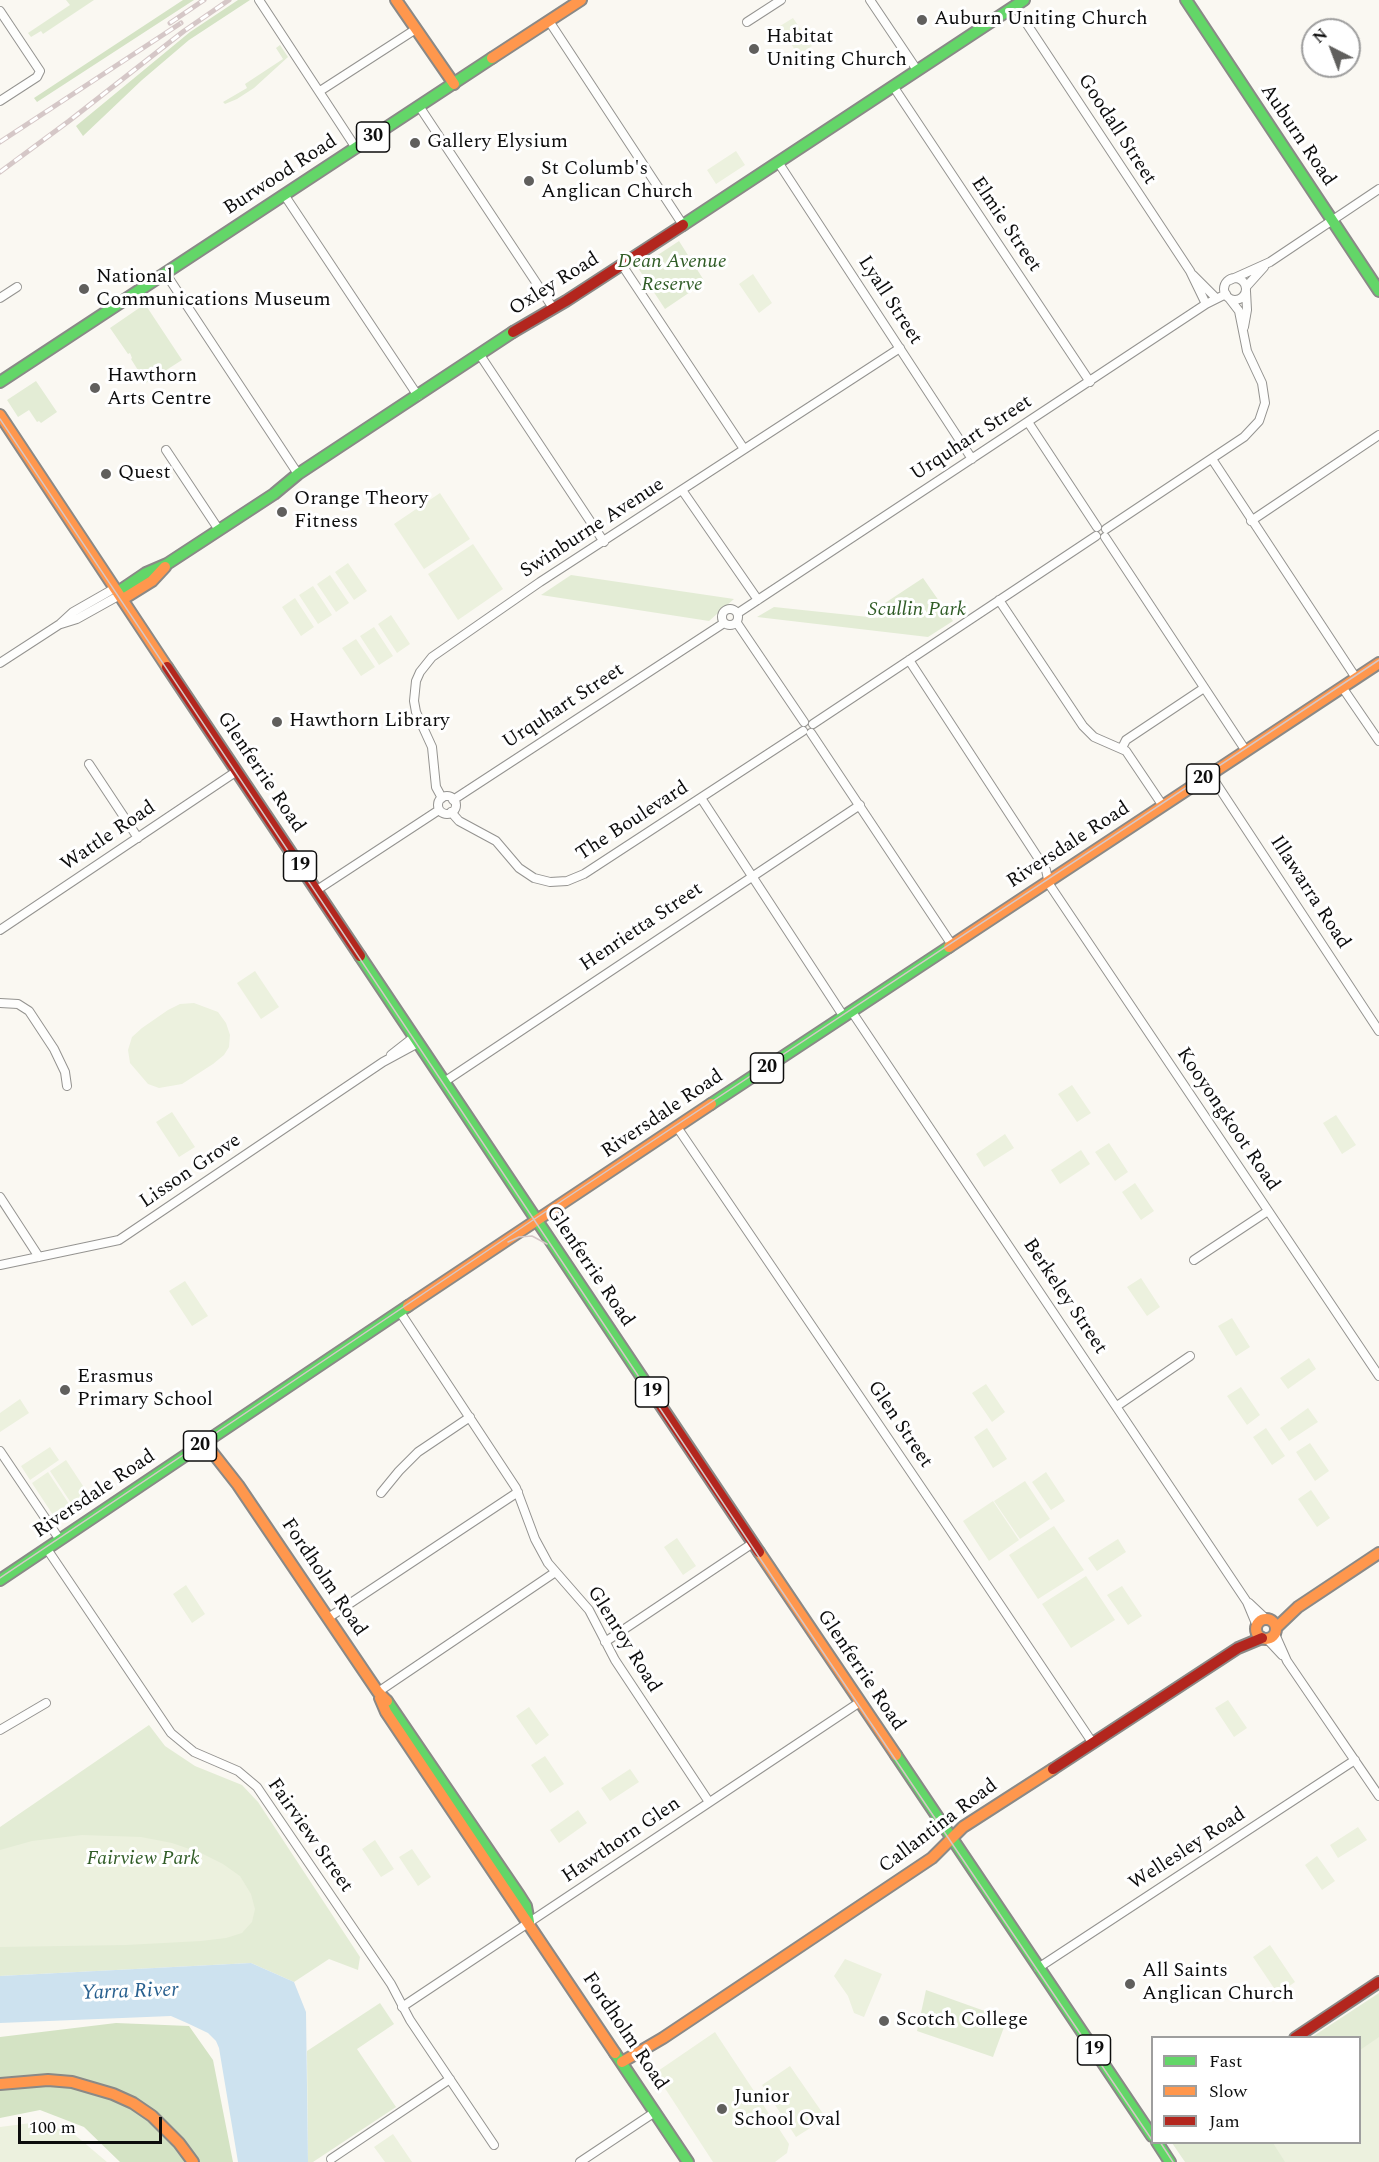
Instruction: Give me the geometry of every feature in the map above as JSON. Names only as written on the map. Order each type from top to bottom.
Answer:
[{"type":"main road","points":[[396,0],[454,84]]},
{"type":"main road","name":"Burwood Road","points":[[0,382],[581,0]]},
{"type":"main road","name":"Auburn Road","points":[[1186,0],[1379,291]]},
{"type":"main road","name":"Oxley Road","points":[[119,594],[146,573],[167,564],[219,531],[274,494],[298,474],[683,225],[1019,3]]},
{"type":"main road","name":"Glenferrie Road","points":[[0,415],[536,1220],[1151,2133]]},
{"type":"main road","name":"Riversdale Road","points":[[0,1580],[536,1220],[1379,663]]},
{"type":"main road","name":"Fordholm Road","points":[[209,1440],[378,1692],[386,1712],[518,1911],[529,1922],[688,2162]]},
{"type":"main road","name":"Callantina Road","points":[[624,2065],[654,2049],[663,2037],[930,1860],[963,1827],[1379,1553]]},
{"type":"main road","points":[[1297,2036],[1379,1982]]},
{"type":"main road","points":[[0,2084],[48,2080],[72,2082],[113,2094],[133,2103],[152,2116],[179,2143],[193,2162]]},
{"type":"main road","points":[[1158,2144],[1170,2162]]},
{"type":"street","points":[[260,0],[356,148]]},
{"type":"street","points":[[747,22],[781,0]]},
{"type":"street","points":[[870,0],[917,70]]},
{"type":"street","name":"Goodall Street","points":[[1019,3],[1190,271],[1206,304]]},
{"type":"street","points":[[0,11],[38,67],[39,74],[0,101]]},
{"type":"street","points":[[549,21],[683,225]]},
{"type":"street","points":[[318,89],[416,29]]},
{"type":"street","name":"Elmie Street","points":[[893,86],[1090,382]]},
{"type":"street","points":[[419,106],[553,308]]},
{"type":"street","name":"Lyall Street","points":[[778,162],[972,459]]},
{"type":"street","points":[[1270,262],[1239,299],[1227,296],[1226,284],[1230,280],[1270,262],[1379,189]]},
{"type":"street","points":[[285,196],[418,396]]},
{"type":"street","points":[[622,264],[744,449]]},
{"type":"street","name":"Goodall Street","points":[[1190,271],[1216,298]]},
{"type":"street","points":[[166,274],[298,474]]},
{"type":"street","points":[[1230,280],[1239,279],[1246,288]]},
{"type":"street","points":[[0,298],[17,287]]},
{"type":"street","name":"The Boulevard","points":[[1243,334],[1247,310],[1246,288]]},
{"type":"street","name":"Urquhart Street","points":[[738,613],[1206,304],[1216,298],[1227,296]]},
{"type":"street","name":"The Boulevard","points":[[451,812],[459,822],[496,841],[519,868],[534,878],[550,882],[567,881],[584,874],[809,729],[1249,433],[1259,421],[1265,407],[1262,383],[1247,351],[1239,311],[1227,296]]},
{"type":"street","name":"Swinburne Avenue","points":[[442,798],[436,787],[432,747],[416,712],[414,691],[420,672],[432,657],[900,348]]},
{"type":"street","points":[[480,355],[604,542]]},
{"type":"street","points":[[1028,422],[1246,751]]},
{"type":"street","points":[[1251,520],[1379,435]]},
{"type":"street","points":[[166,450],[219,531]]},
{"type":"street","points":[[1212,459],[1356,678]]},
{"type":"street","points":[[682,490],[758,600]]},
{"type":"street","points":[[0,663],[60,624],[77,619],[119,594]]},
{"type":"street","points":[[999,600],[1083,726],[1094,737],[1122,748],[1129,755],[1162,806]]},
{"type":"street","points":[[726,610],[734,610],[738,613],[739,619],[736,623],[728,626],[724,622],[722,615],[726,610]]},
{"type":"street","name":"Urquhart Street","points":[[453,800],[724,622]]},
{"type":"street","points":[[736,623],[804,722],[801,727],[809,729],[952,945]]},
{"type":"street","name":"Kooyongkoot Road","points":[[909,660],[1046,870],[1049,881],[1379,1376]]},
{"type":"street","points":[[1342,687],[1379,741]]},
{"type":"street","points":[[1122,748],[1129,738],[1204,688]]},
{"type":"street","points":[[89,764],[138,838]]},
{"type":"street","name":"Wattle Road","points":[[0,930],[237,771]]},
{"type":"street","name":"Illawarra Road","points":[[1210,774],[1378,1026]]},
{"type":"street","points":[[449,797],[453,800],[455,808],[451,812],[446,814],[439,810],[438,802],[442,798],[449,797]]},
{"type":"street","name":"Berkeley Street","points":[[701,798],[752,876],[1117,1406],[1379,1796]]},
{"type":"street","name":"Henrietta Street","points":[[444,1082],[860,805]]},
{"type":"street","points":[[316,890],[439,810]]},
{"type":"street","points":[[0,1003],[18,1004],[29,1011],[54,1049],[65,1072],[68,1086]]},
{"type":"street","name":"Lisson Grove","points":[[0,1265],[119,1240],[416,1040]]},
{"type":"street","name":"Glen Street","points":[[677,1127],[1092,1742]]},
{"type":"street","points":[[0,1197],[39,1257]]},
{"type":"street","points":[[1194,1260],[1268,1210]]},
{"type":"street","name":"Glenroy Road","points":[[400,1312],[518,1492],[535,1539],[554,1572],[583,1602],[615,1660],[709,1802]]},
{"type":"street","points":[[1117,1406],[1190,1356]]},
{"type":"street","points":[[381,1493],[418,1452],[470,1417]]},
{"type":"street","points":[[0,1450],[60,1540]]},
{"type":"street","points":[[328,1618],[518,1492]]},
{"type":"street","points":[[605,1642],[753,1543]]},
{"type":"street","name":"Fairview Street","points":[[47,1549],[171,1733],[194,1752],[238,1771],[257,1787],[391,1984],[402,2007],[494,2145]]},
{"type":"street","points":[[378,1692],[554,1572]]},
{"type":"street","name":"Hawthorn Glen","points":[[402,2007],[860,1702]]},
{"type":"street","points":[[0,1730],[46,1703]]},
{"type":"street","name":"Wellesley Road","points":[[1038,1968],[1355,1760]]},
{"type":"street","points":[[331,2159],[450,2079]]},
{"type":"street","points":[[580,2162],[656,2112]]},
{"type":"green space","points":[[66,0],[94,0],[43,34],[41,31],[31,37],[28,33],[70,5]]},
{"type":"green space","points":[[183,0],[194,0],[37,102],[34,98]]},
{"type":"green space","points":[[238,0],[250,0],[189,40],[142,80],[83,136],[76,126],[190,32]]},
{"type":"green space","points":[[793,18],[812,46],[798,55],[780,26]]},
{"type":"green space","points":[[280,45],[288,57],[254,88],[225,104],[223,102],[247,88],[245,84],[283,59],[276,48]]},
{"type":"green space","points":[[736,151],[745,165],[716,184],[707,170]]},
{"type":"green space","name":"Dean Avenue Reserve","points":[[679,241],[705,282],[665,309],[638,268]]},
{"type":"green space","points":[[753,274],[772,303],[759,313],[739,284]]},
{"type":"green space","points":[[145,304],[182,360],[146,383],[131,359],[130,353],[128,354],[110,328]]},
{"type":"green space","points":[[36,381],[57,412],[41,423],[37,422],[29,410],[18,417],[7,400]]},
{"type":"green space","points":[[440,493],[470,539],[424,569],[394,524]]},
{"type":"green space","points":[[473,544],[503,589],[458,620],[428,574]]},
{"type":"green space","points":[[348,563],[367,591],[354,600],[335,572]]},
{"type":"green space","points":[[330,575],[349,603],[336,612],[317,584]]},
{"type":"green space","points":[[571,575],[734,599],[709,621],[541,595]]},
{"type":"green space","name":"Scullin Park","points":[[923,578],[953,621],[928,637],[757,617],[774,607],[878,618],[885,603]]},
{"type":"green space","points":[[313,586],[332,615],[318,624],[299,595]]},
{"type":"green space","points":[[295,598],[314,627],[301,636],[282,607]]},
{"type":"green space","points":[[391,615],[410,644],[397,653],[378,624]]},
{"type":"green space","points":[[374,627],[393,656],[379,665],[360,636]]},
{"type":"green space","points":[[356,639],[375,667],[361,676],[342,648]]},
{"type":"green space","points":[[255,971],[279,1007],[261,1019],[237,983]]},
{"type":"green space","points":[[194,1003],[218,1012],[226,1023],[230,1035],[229,1047],[224,1055],[213,1064],[182,1084],[159,1088],[148,1084],[130,1063],[128,1050],[132,1037],[168,1010],[180,1004]]},
{"type":"green space","points":[[1072,1085],[1091,1113],[1077,1122],[1058,1094]]},
{"type":"green space","points":[[172,1112],[195,1147],[179,1157],[156,1122]]},
{"type":"green space","points":[[1336,1115],[1356,1145],[1342,1154],[1323,1123]]},
{"type":"green space","points":[[1005,1134],[1014,1148],[984,1167],[976,1154]]},
{"type":"green space","points":[[1109,1143],[1128,1172],[1115,1181],[1095,1152]]},
{"type":"green space","points":[[1081,1150],[1090,1164],[1060,1184],[1051,1170]]},
{"type":"green space","points":[[1135,1183],[1154,1211],[1141,1220],[1122,1192]]},
{"type":"green space","points":[[1141,1278],[1160,1307],[1147,1316],[1127,1287]]},
{"type":"green space","points":[[185,1281],[208,1316],[192,1326],[169,1291]]},
{"type":"green space","points":[[1232,1318],[1250,1347],[1236,1356],[1218,1326]]},
{"type":"green space","points":[[1309,1358],[1316,1369],[1288,1389],[1280,1378]]},
{"type":"green space","points":[[986,1384],[1005,1412],[992,1422],[972,1393]]},
{"type":"green space","points":[[1241,1387],[1260,1415],[1247,1425],[1227,1396]]},
{"type":"green space","points":[[20,1399],[29,1413],[0,1432],[0,1413]]},
{"type":"green space","points":[[1308,1408],[1318,1422],[1289,1441],[1280,1428]]},
{"type":"green space","points":[[987,1428],[1007,1459],[993,1468],[974,1437]]},
{"type":"green space","points":[[1266,1428],[1285,1456],[1272,1465],[1253,1437]]},
{"type":"green space","points":[[1310,1443],[1329,1471],[1315,1481],[1296,1452]]},
{"type":"green space","points":[[50,1447],[59,1460],[30,1480],[21,1466]]},
{"type":"green space","points":[[66,1460],[89,1495],[73,1506],[50,1471]]},
{"type":"green space","points":[[48,1472],[71,1507],[55,1518],[32,1483]]},
{"type":"green space","points":[[1046,1472],[1065,1501],[1051,1510],[1032,1482]]},
{"type":"green space","points":[[1025,1481],[1050,1519],[1020,1539],[994,1501]]},
{"type":"green space","points":[[1311,1490],[1330,1518],[1317,1527],[1298,1499]]},
{"type":"green space","points":[[993,1501],[1019,1540],[989,1561],[963,1521]]},
{"type":"green space","points":[[1054,1526],[1084,1570],[1038,1599],[1009,1555]]},
{"type":"green space","points":[[677,1538],[696,1566],[683,1575],[664,1547]]},
{"type":"green space","points":[[1118,1539],[1126,1552],[1097,1571],[1088,1558]]},
{"type":"green space","points":[[1086,1576],[1115,1620],[1071,1648],[1042,1604]]},
{"type":"green space","points":[[186,1585],[205,1614],[192,1623],[173,1594]]},
{"type":"green space","points":[[1122,1586],[1142,1616],[1128,1625],[1107,1595]]},
{"type":"green space","points":[[1228,1700],[1247,1728],[1234,1737],[1215,1708]]},
{"type":"green space","points":[[529,1707],[549,1735],[536,1745],[516,1716]]},
{"type":"green space","name":"Fairview Park","points":[[149,1725],[165,1746],[195,1766],[242,1785],[258,1802],[360,1957],[358,1970],[329,1959],[294,1982],[251,1963],[0,1976],[0,1827]]},
{"type":"green space","points":[[545,1756],[564,1784],[550,1793],[531,1765]]},
{"type":"green space","points":[[630,1769],[639,1782],[610,1801],[601,1788]]},
{"type":"green space","points":[[578,1810],[587,1823],[559,1843],[550,1830]]},
{"type":"green space","points":[[1358,1827],[1367,1840],[1338,1858],[1330,1845]]},
{"type":"green space","points":[[82,1835],[141,1837],[172,1843],[223,1864],[240,1876],[251,1894],[255,1909],[252,1922],[242,1933],[226,1938],[201,1941],[0,1947],[0,1850],[32,1841]]},
{"type":"green space","points":[[375,1840],[394,1869],[381,1877],[362,1849]]},
{"type":"green space","points":[[412,1849],[431,1877],[418,1886],[399,1857]]},
{"type":"green space","points":[[1317,1856],[1335,1881],[1322,1890],[1305,1865]]},
{"type":"green space","points":[[1270,1945],[1295,1982],[1278,1994],[1253,1957]]},
{"type":"green space","points":[[845,1959],[882,1974],[864,2017],[854,2013],[848,1996],[834,1976]]},
{"type":"green space","points":[[926,1990],[1007,2019],[993,2057],[917,2031]]},
{"type":"green space","points":[[1379,1993],[1379,2162],[1185,2162],[1173,2144],[1361,2144],[1361,2036],[1314,2036]]},
{"type":"green space","points":[[380,2003],[394,2024],[357,2049],[396,2107],[313,2162],[308,2162],[307,2051]]},
{"type":"green space","points":[[116,2023],[189,2026],[213,2060],[233,2162],[120,2162],[84,2127],[40,2110],[0,2118],[0,2037]]},
{"type":"green space","name":"Junior School Oval","points":[[715,2032],[789,2144],[787,2153],[775,2162],[713,2162],[655,2073]]},
{"type":"green space","points":[[1379,2037],[1379,2162],[1285,2162],[1274,2144],[1361,2144],[1361,2049]]},
{"type":"green space","points":[[790,2066],[826,2118],[796,2137],[762,2085]]},
{"type":"green space","points":[[31,2123],[60,2129],[75,2135],[107,2162],[0,2162],[0,2127]]},
{"type":"green space","points":[[393,2134],[412,2162],[385,2162],[374,2147]]},
{"type":"water","name":"Yarra River","points":[[251,1963],[294,1982],[306,2012],[308,2162],[238,2162],[219,2048],[208,2033],[187,2023],[171,2016],[0,2023],[0,1976]]},
{"type":"tram line","points":[[0,419],[779,1587],[1151,2139]]},
{"type":"tram line","points":[[0,1578],[533,1220],[1379,660]]},
{"type":"tram line","points":[[508,1242],[519,1237],[532,1236],[547,1244]]},
{"type":"tram line","points":[[1161,2144],[1173,2162]]},
{"type":"railway","points":[[170,23],[204,0]]},
{"type":"railway","points":[[0,172],[184,31],[229,0]]},
{"type":"railway","points":[[0,142],[181,23]]},
{"type":"traffic: fast","points":[[683,225],[1024,0]]},
{"type":"traffic: fast","points":[[1186,0],[1379,291]]},
{"type":"traffic: fast","points":[[0,382],[492,58]]},
{"type":"traffic: fast","points":[[118,592],[146,573],[167,564],[274,494],[298,474],[513,332]]},
{"type":"traffic: fast","points":[[711,1104],[949,947]]},
{"type":"traffic: fast","points":[[360,956],[649,1388]]},
{"type":"traffic: fast","points":[[0,1580],[408,1306]]},
{"type":"traffic: fast","points":[[387,1701],[519,1895],[526,1906],[529,1922]]},
{"type":"traffic: fast","points":[[896,1755],[1151,2135]]},
{"type":"traffic: fast","points":[[615,2053],[688,2162]]},
{"type":"traffic: fast","points":[[1158,2144],[1170,2162]]},
{"type":"traffic: slow","points":[[396,0],[454,84]]},
{"type":"traffic: slow","points":[[492,58],[581,0]]},
{"type":"traffic: slow","points":[[0,415],[167,667]]},
{"type":"traffic: slow","points":[[123,599],[152,581],[165,567]]},
{"type":"traffic: slow","points":[[949,947],[1379,663]]},
{"type":"traffic: slow","points":[[408,1306],[711,1104]]},
{"type":"traffic: slow","points":[[205,1443],[238,1485],[378,1692],[387,1701]]},
{"type":"traffic: slow","points":[[759,1552],[896,1755]]},
{"type":"traffic: slow","points":[[1276,1628],[1298,1607],[1379,1553]]},
{"type":"traffic: slow","points":[[1266,1619],[1273,1622],[1276,1629],[1273,1636],[1266,1639],[1259,1636],[1256,1629],[1259,1622],[1266,1619]]},
{"type":"traffic: slow","points":[[380,1698],[386,1712],[615,2053]]},
{"type":"traffic: slow","points":[[622,2062],[663,2038],[932,1858],[963,1827],[1053,1769]]},
{"type":"traffic: slow","points":[[0,2084],[48,2080],[72,2082],[113,2094],[133,2103],[152,2116],[179,2143],[193,2162]]},
{"type":"traffic: jam","points":[[513,332],[566,301],[683,225]]},
{"type":"traffic: jam","points":[[167,667],[360,956]]},
{"type":"traffic: jam","points":[[649,1388],[759,1552]]},
{"type":"traffic: jam","points":[[1053,1769],[1238,1648],[1262,1638]]},
{"type":"traffic: jam","points":[[1298,2036],[1379,1982]]},
{"type":"place","name":"Auburn Uniting Church","points":[[922,20]]},
{"type":"place","name":"Habitat Uniting Church","points":[[754,49]]},
{"type":"place","name":"Gallery Elysium","points":[[415,143]]},
{"type":"place","name":"St Columb's Anglican Church","points":[[529,181]]},
{"type":"place","name":"National Communications Museum","points":[[84,289]]},
{"type":"place","name":"Hawthorn Arts Centre","points":[[95,388]]},
{"type":"place","name":"Quest","points":[[106,474]]},
{"type":"place","name":"Orange Theory Fitness","points":[[282,512]]},
{"type":"place","name":"Hawthorn Library","points":[[277,722]]},
{"type":"place","name":"Erasmus Primary School","points":[[65,1390]]},
{"type":"place","name":"All Saints Anglican Church","points":[[1130,1984]]},
{"type":"place","name":"Scotch College","points":[[884,2021]]},
{"type":"place","name":"Junior School Oval","points":[[722,2109]]}]
